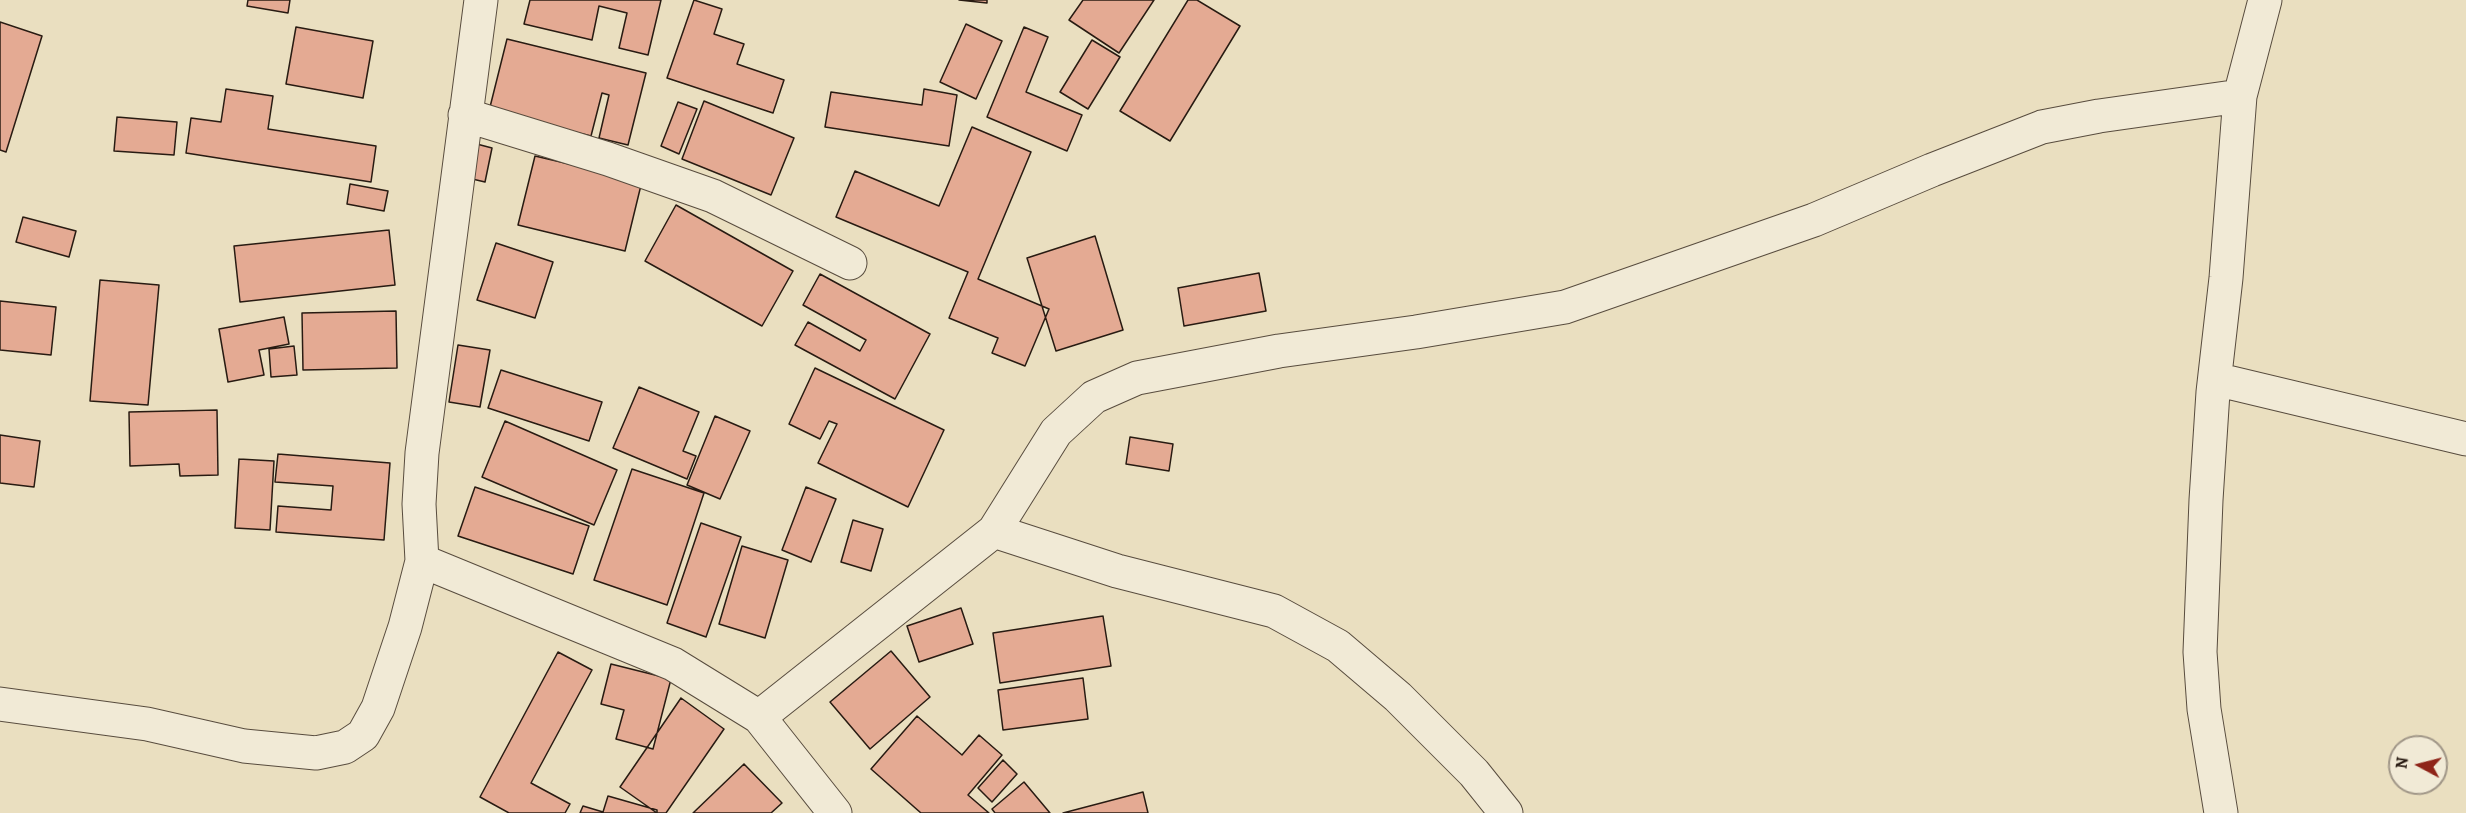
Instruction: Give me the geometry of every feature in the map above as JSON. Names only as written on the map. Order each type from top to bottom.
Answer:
[{"type":"street","points":[[2221,813],[2204,710],[2200,652],[2206,500],[2240,96],[2265,0]]},
{"type":"street","points":[[0,704],[147,724],[244,746],[316,753],[345,747],[363,735],[378,708],[405,627],[422,561],[419,504],[422,453],[465,115],[472,1]]},
{"type":"street","points":[[759,717],[994,531],[1056,432],[1094,398],[1137,378],[1279,351],[1416,332],[1565,307],[1814,220],[2042,127],[2122,112],[2240,96]]},
{"type":"street","points":[[465,115],[608,159],[713,196],[850,263]]},
{"type":"street","points":[[2215,379],[2466,439]]},
{"type":"street","points":[[994,531],[1117,571],[1274,611],[1338,646],[1398,697],[1474,773],[1506,813]]},
{"type":"street","points":[[422,561],[673,664],[759,717],[835,813]]},
{"type":"building","points":[[248,0],[290,0],[288,13],[247,6]]},
{"type":"building","points":[[530,0],[661,0],[648,55],[619,48],[627,13],[599,6],[592,40],[524,24]]},
{"type":"building","points":[[694,0],[722,9],[714,34],[744,44],[737,64],[784,80],[773,113],[667,78]]},
{"type":"building","points":[[959,0],[987,0],[987,3]]},
{"type":"building","points":[[1083,0],[1154,0],[1119,53],[1069,20]]},
{"type":"building","points":[[1188,0],[1197,0],[1240,26],[1170,141],[1120,111]]},
{"type":"building","points":[[0,22],[42,36],[6,152],[0,150]]},
{"type":"building","points":[[966,24],[1002,41],[976,99],[940,82]]},
{"type":"building","points":[[296,27],[373,41],[363,98],[286,84]]},
{"type":"building","points":[[1024,27],[1048,37],[1026,92],[1082,115],[1067,151],[987,117]]},
{"type":"building","points":[[507,39],[646,73],[628,145],[599,138],[609,95],[602,93],[591,136],[489,111]]},
{"type":"building","points":[[1092,40],[1120,57],[1088,109],[1060,92]]},
{"type":"building","points":[[226,89],[273,96],[268,129],[376,146],[371,182],[186,153],[191,118],[221,122]]},
{"type":"building","points":[[924,89],[957,95],[949,146],[825,127],[831,92],[922,105]]},
{"type":"building","points":[[704,101],[794,138],[771,195],[682,159]]},
{"type":"building","points":[[678,102],[697,109],[679,154],[661,146]]},
{"type":"building","points":[[117,117],[177,122],[174,155],[114,151]]},
{"type":"building","points":[[972,127],[1031,152],[978,279],[1049,309],[1025,366],[992,353],[998,338],[949,318],[968,272],[836,217],[855,171],[939,206]]},
{"type":"building","points":[[473,143],[492,148],[485,182],[464,177]]},
{"type":"building","points":[[535,156],[642,181],[625,251],[518,225]]},
{"type":"building","points":[[350,184],[388,191],[384,211],[347,204]]},
{"type":"building","points":[[676,205],[793,271],[762,326],[645,261]]},
{"type":"building","points":[[23,217],[76,231],[69,257],[16,242]]},
{"type":"building","points":[[389,230],[395,285],[240,302],[234,246]]},
{"type":"building","points":[[1095,236],[1123,330],[1056,351],[1027,258]]},
{"type":"building","points":[[496,243],[553,262],[535,318],[477,300]]},
{"type":"building","points":[[1259,273],[1266,311],[1184,326],[1178,288]]},
{"type":"building","points":[[820,274],[930,334],[895,399],[795,345],[808,322],[860,351],[866,340],[803,305]]},
{"type":"building","points":[[100,280],[159,285],[148,405],[90,401]]},
{"type":"building","points":[[0,301],[56,307],[51,355],[0,350]]},
{"type":"building","points":[[396,311],[397,368],[303,370],[302,313]]},
{"type":"building","points":[[284,317],[289,344],[259,350],[264,375],[228,382],[219,329]]},
{"type":"building","points":[[458,345],[490,350],[480,407],[449,402]]},
{"type":"building","points":[[294,346],[297,375],[271,377],[269,349]]},
{"type":"building","points":[[815,368],[944,430],[908,507],[818,463],[837,424],[829,421],[820,439],[789,424]]},
{"type":"building","points":[[501,370],[602,402],[589,441],[488,408]]},
{"type":"building","points":[[639,387],[699,412],[683,451],[696,456],[687,479],[613,448]]},
{"type":"building","points":[[217,410],[218,475],[180,476],[179,464],[130,466],[129,412]]},
{"type":"building","points":[[715,416],[750,431],[720,499],[687,485]]},
{"type":"building","points":[[505,421],[617,470],[594,525],[482,477]]},
{"type":"building","points":[[0,435],[40,441],[34,487],[0,483]]},
{"type":"building","points":[[1130,437],[1173,444],[1169,471],[1126,464]]},
{"type":"building","points":[[278,454],[390,463],[384,540],[276,532],[278,506],[331,510],[333,486],[275,482]]},
{"type":"building","points":[[239,459],[274,461],[270,530],[235,528]]},
{"type":"building","points":[[632,469],[704,493],[667,605],[594,580]]},
{"type":"building","points":[[475,487],[589,526],[573,574],[458,536]]},
{"type":"building","points":[[806,487],[836,499],[811,562],[782,550]]},
{"type":"building","points":[[853,520],[883,529],[871,571],[841,562]]},
{"type":"building","points":[[701,523],[741,537],[706,637],[667,623]]},
{"type":"building","points":[[742,546],[788,560],[765,638],[719,624]]},
{"type":"building","points":[[961,608],[973,644],[919,662],[907,626]]},
{"type":"building","points":[[1103,616],[1111,666],[1000,683],[993,633]]},
{"type":"building","points":[[891,651],[930,697],[870,749],[830,702]]},
{"type":"building","points":[[558,652],[592,670],[531,783],[570,804],[565,813],[509,813],[480,797]]},
{"type":"building","points":[[611,664],[671,679],[653,749],[616,739],[624,710],[601,704]]},
{"type":"building","points":[[1083,678],[1088,719],[1003,730],[998,690]]},
{"type":"building","points":[[681,698],[724,729],[666,813],[657,813],[620,787]]},
{"type":"building","points":[[917,716],[962,755],[979,735],[1002,755],[968,795],[989,813],[921,813],[871,769]]},
{"type":"building","points":[[1003,760],[1017,774],[992,802],[978,788]]},
{"type":"building","points":[[744,764],[782,803],[771,813],[693,813]]},
{"type":"building","points":[[1024,782],[1050,813],[995,813],[992,809]]},
{"type":"building","points":[[1143,792],[1148,813],[1063,813]]},
{"type":"building","points":[[608,796],[657,810],[657,813],[580,813],[583,806],[603,812]]}]
